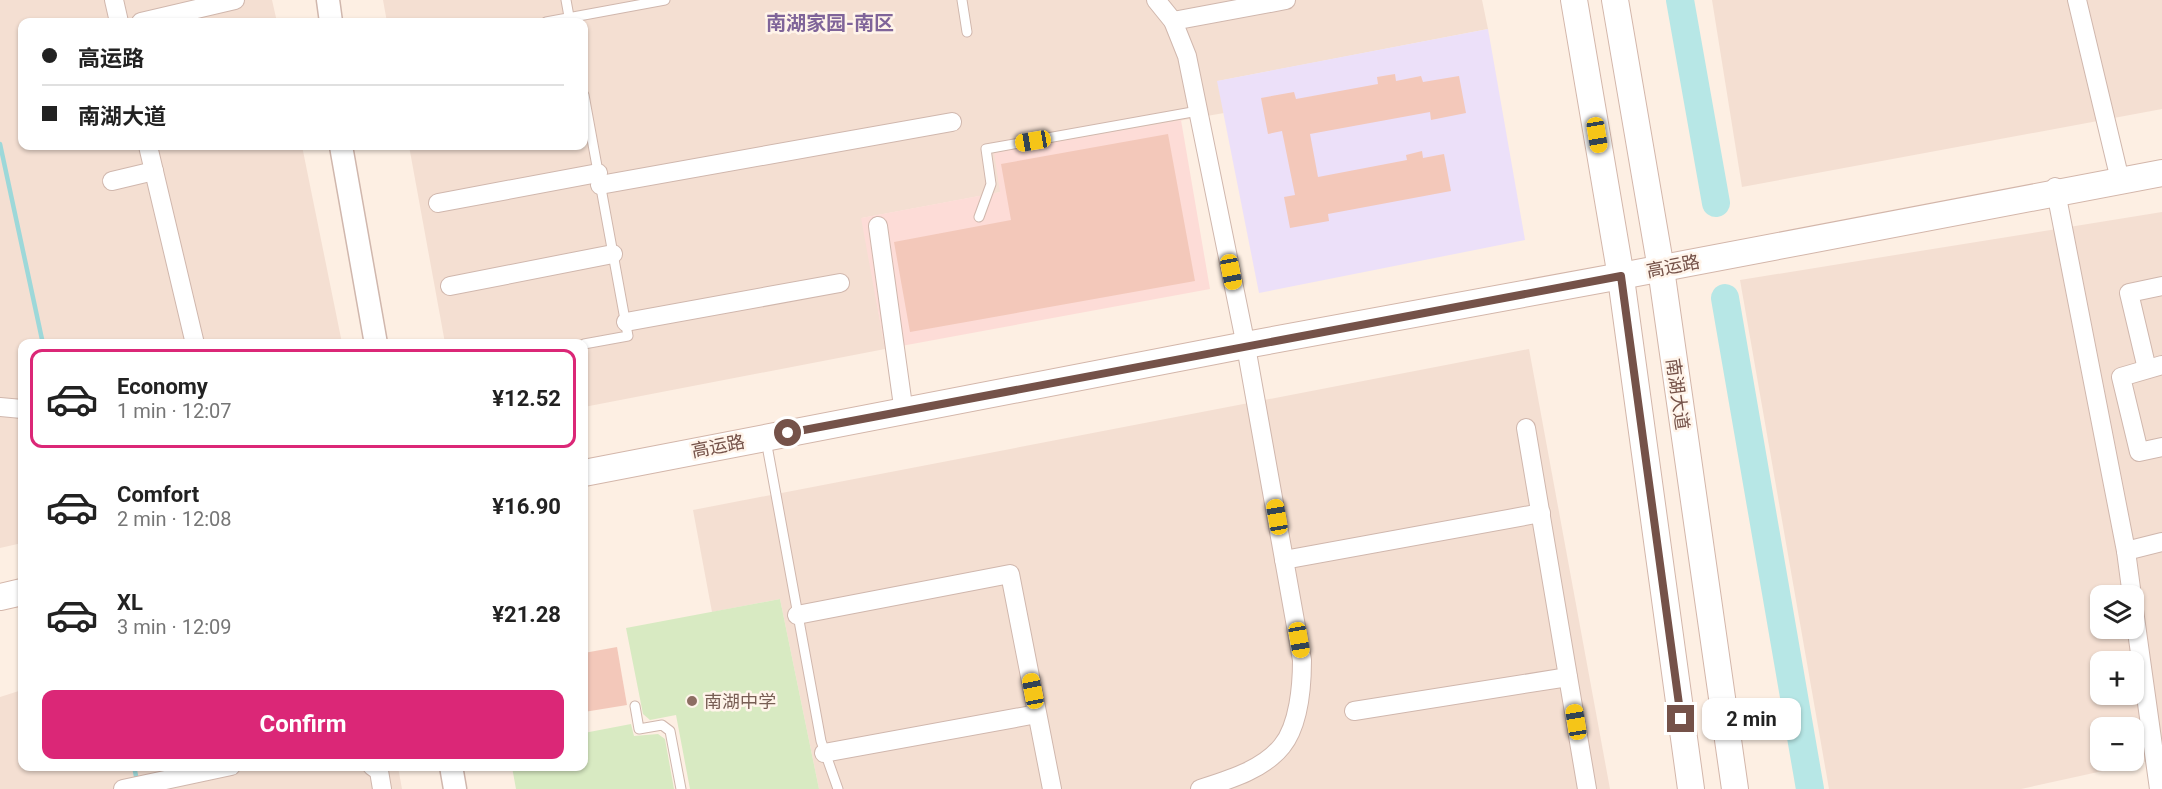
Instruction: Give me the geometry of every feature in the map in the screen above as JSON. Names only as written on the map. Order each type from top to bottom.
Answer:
[{"type":"main road","points":[[1574,0],[1620,273],[1691,789]]},
{"type":"main road","name":"南湖大道","points":[[1615,0],[1660,266],[1735,789]]},
{"type":"main road","name":"高运路","points":[[2120,178],[2162,168]]},
{"type":"main road","name":"高运路","points":[[588,472],[903,406],[1660,266],[2055,189],[2162,173]]},
{"type":"main road","name":"高运路","points":[[588,465],[1245,343]]},
{"type":"main road","points":[[0,591],[18,587]]},
{"type":"main road","points":[[0,597],[18,593]]},
{"type":"street","points":[[114,0],[119,18]]},
{"type":"street","points":[[158,18],[235,0]]},
{"type":"street","points":[[316,0],[319,18]]},
{"type":"street","points":[[328,0],[330,18]]},
{"type":"street","points":[[1156,0],[1173,21],[1187,56],[1245,343],[1302,660],[1302,688],[1295,719],[1283,746],[1261,764],[1200,789]]},
{"type":"street","points":[[1173,21],[1286,0]]},
{"type":"street","points":[[2077,0],[2120,178]]},
{"type":"street","points":[[438,203],[952,122]]},
{"type":"street","points":[[149,150],[194,339]]},
{"type":"street","points":[[342,150],[375,339]]},
{"type":"street","points":[[353,150],[385,339]]},
{"type":"street","points":[[112,181],[154,171]]},
{"type":"street","points":[[2055,189],[2126,551],[2131,585]]},
{"type":"street","points":[[878,226],[903,406]]},
{"type":"street","points":[[450,286],[613,254]]},
{"type":"street","points":[[626,322],[840,283]]},
{"type":"street","points":[[2162,286],[2129,292],[2154,367],[2121,377],[2139,452],[2162,447]]},
{"type":"street","points":[[0,407],[18,409]]},
{"type":"street","points":[[1526,428],[1587,789]]},
{"type":"street","points":[[1284,560],[1540,513]]},
{"type":"street","points":[[2126,551],[2162,542]]},
{"type":"street","points":[[797,615],[1010,574],[1052,789]]},
{"type":"street","points":[[2140,639],[2155,717],[2159,789]]},
{"type":"street","points":[[1354,711],[1568,677]]},
{"type":"street","points":[[824,753],[1037,714]]},
{"type":"street","points":[[123,789],[209,771]]},
{"type":"street","points":[[379,771],[382,789]]},
{"type":"street","points":[[452,771],[455,789]]},
{"type":"street","points":[[460,771],[463,789]]},
{"type":"lane","points":[[566,0],[570,18]]},
{"type":"lane","points":[[580,18],[665,0]]},
{"type":"lane","points":[[962,0],[967,32]]},
{"type":"lane","points":[[979,217],[991,184],[986,149],[1198,111]]},
{"type":"lane","points":[[588,117],[628,336],[588,343]]},
{"type":"lane","points":[[765,434],[824,753],[838,789]]},
{"type":"lane","points":[[634,706],[639,729],[662,724],[670,730],[681,789]]},
{"type":"shaded area","points":[[0,0],[272,0],[276,18],[18,18],[18,150],[303,150],[341,339],[18,339],[18,544],[0,548]]},
{"type":"shaded area","points":[[383,0],[1482,0],[1488,29],[1218,81],[1224,113],[995,153],[1001,192],[862,218],[885,349],[588,406],[588,339],[444,339],[410,150],[588,150],[588,18],[386,18]]},
{"type":"shaded area","points":[[1712,0],[2162,0],[2162,109],[1742,187]]},
{"type":"shaded area","points":[[1488,29],[1525,240],[1259,293],[1217,81]]},
{"type":"shaded area","points":[[1181,120],[1210,289],[885,349],[861,218],[1000,192],[994,153]]},
{"type":"shaded area","points":[[2162,212],[2162,758],[2144,762],[2144,717],[2090,717],[2090,771],[2103,771],[2021,789],[1829,789],[1740,280]]},
{"type":"shaded area","points":[[1529,349],[1610,789],[819,789],[780,599],[712,612],[693,510]]},
{"type":"shaded area","points":[[18,691],[18,771],[399,771],[402,789],[0,789],[0,697]]},
{"type":"green space","name":"南湖中学","points":[[780,599],[819,789],[690,789],[676,715],[650,720],[643,714],[626,628]]},
{"type":"green space","points":[[631,724],[634,736],[658,734],[665,739],[674,789],[516,789],[513,771],[588,771],[588,732]]},
{"type":"building","points":[[1395,74],[1396,81],[1421,76],[1423,82],[1459,76],[1466,113],[1431,120],[1430,112],[1310,134],[1318,177],[1407,160],[1406,155],[1422,151],[1423,158],[1444,154],[1451,191],[1328,214],[1329,221],[1290,228],[1284,197],[1295,195],[1282,131],[1268,134],[1261,98],[1294,92],[1296,99],[1378,84],[1377,77]]},
{"type":"building","points":[[1168,134],[1195,281],[910,332],[894,242],[1011,220],[1001,164]]},
{"type":"building","points":[[617,647],[627,705],[588,711],[588,652]]},
{"type":"waterway","points":[[1680,0],[1716,203]]},
{"type":"waterway","points":[[0,144],[42,339]]},
{"type":"waterway","points":[[1725,298],[1810,789]]},
{"type":"waterway","points":[[135,771],[137,781]]},
{"type":"place","name":"南湖中学","points":[[692,701]]},
{"type":"district","name":"南湖家园-南区","points":[[830,23]]},
{"type":"route","points":[[788,433],[1621,276],[1681,719]]}]
